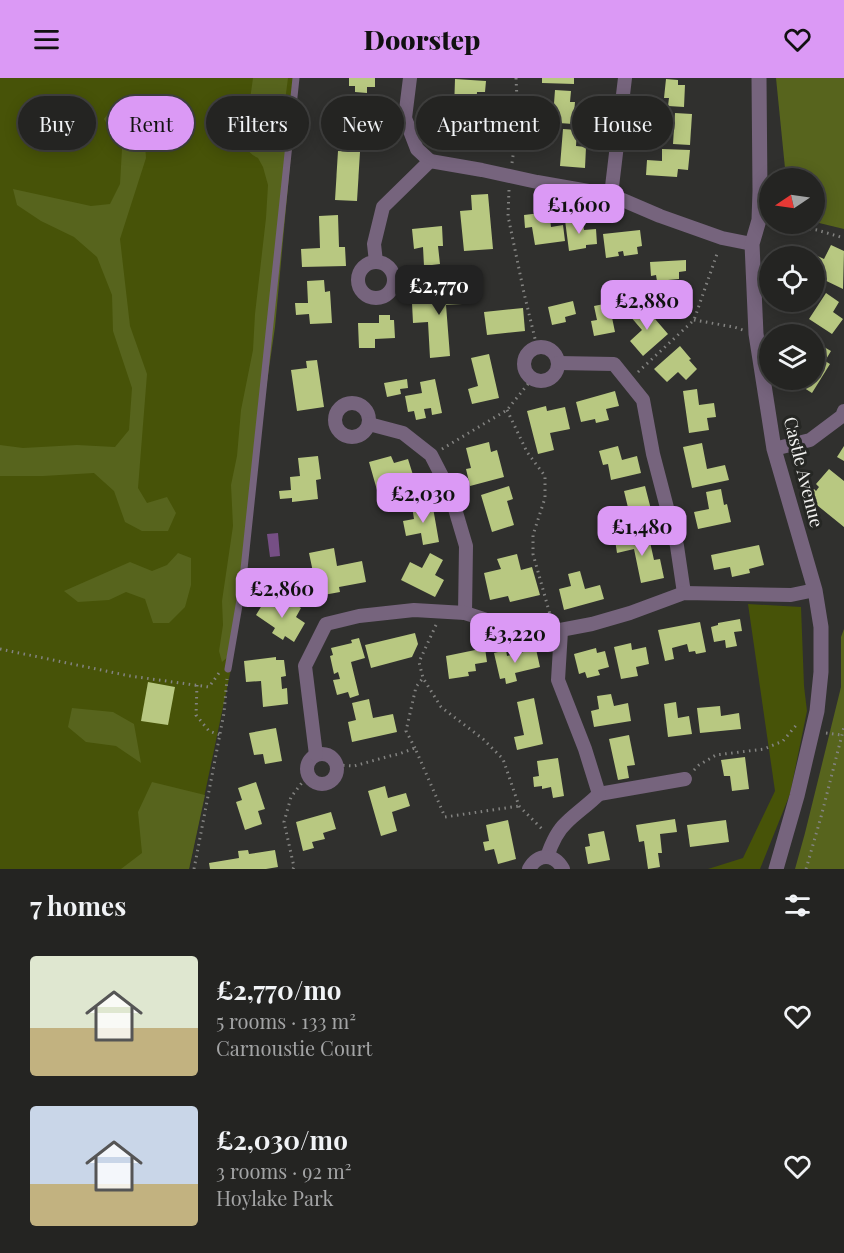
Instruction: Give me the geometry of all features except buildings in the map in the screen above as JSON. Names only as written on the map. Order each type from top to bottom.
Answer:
[{"type":"street","points":[[410,78],[405,118],[417,148],[430,161],[611,195],[660,216],[722,238],[752,244]]},
{"type":"street","points":[[611,195],[625,78]]},
{"type":"street","name":"Castle Avenue","points":[[759,78],[759,220],[752,244],[756,334],[774,449],[815,591],[821,627],[821,672],[817,711],[797,796],[776,869]]},
{"type":"street","points":[[376,262],[374,244],[383,207],[430,161]]},
{"type":"street","points":[[537,347],[553,352],[558,363],[558,368],[552,377],[543,382],[532,379],[525,372],[524,362],[528,352],[537,347]]},
{"type":"street","points":[[558,363],[614,364],[643,400],[653,453],[676,546],[684,593]]},
{"type":"street","points":[[774,449],[810,440],[842,416],[844,411]]},
{"type":"street","points":[[369,424],[403,433],[431,455],[450,492],[466,546],[465,613]]},
{"type":"street","points":[[316,755],[304,666],[326,624],[359,616],[414,610],[465,613],[527,633],[558,631],[630,613],[684,593],[791,595],[815,591]]},
{"type":"street","points":[[558,631],[558,680],[585,750],[598,794]]},
{"type":"street","points":[[316,755],[331,756],[337,765],[337,774],[327,784],[318,784],[308,776],[308,761],[316,755]]},
{"type":"street","points":[[547,857],[553,840],[564,825],[588,806],[598,794],[685,779]]},
{"type":"street","points":[[529,869],[535,860],[547,857],[558,861],[563,869]]},
{"type":"lane","points":[[228,669],[242,588],[296,78]]},
{"type":"path","points":[[516,78],[518,120],[510,176],[508,216],[537,347]]},
{"type":"path","points":[[825,232],[844,238]]},
{"type":"path","points":[[628,381],[694,320],[722,238]]},
{"type":"path","points":[[694,320],[734,327],[756,334]]},
{"type":"path","points":[[431,455],[507,411],[532,379]]},
{"type":"path","points":[[507,411],[527,452],[545,476],[545,498],[533,535],[533,554],[558,631]]},
{"type":"path","points":[[442,612],[419,662],[423,678],[441,707],[483,739],[503,759],[519,806],[553,840]]},
{"type":"path","points":[[0,650],[130,676],[209,687],[230,660]]},
{"type":"path","points":[[194,869],[224,713],[228,669]]},
{"type":"path","points":[[423,678],[416,687],[406,731],[445,817],[519,806]]},
{"type":"path","points":[[197,685],[196,715],[209,731],[220,735]]},
{"type":"path","points":[[685,779],[699,765],[716,756],[764,748],[783,741],[797,724],[817,711]]},
{"type":"path","points":[[806,869],[822,817],[844,727]]},
{"type":"path","points":[[337,765],[354,766],[415,748]]},
{"type":"path","points":[[293,869],[284,822],[291,797],[308,776]]},
{"type":"green space","points":[[0,78],[294,78],[292,96],[206,96],[206,150],[286,150],[231,669],[189,869],[0,869]]},
{"type":"green space","points":[[253,78],[288,78],[286,96],[250,96]]},
{"type":"green space","points":[[776,78],[844,78],[844,229],[825,224],[825,168],[785,168]]},
{"type":"green space","points":[[108,114],[108,126],[104,119]]},
{"type":"green space","points":[[122,150],[145,150],[146,158],[120,239],[130,326],[147,374],[138,488],[147,503],[167,497],[176,513],[168,531],[142,531],[125,522],[114,491],[94,473],[0,476],[0,445],[23,448],[77,445],[115,447],[129,430],[132,388],[113,331],[112,295],[97,257],[74,237],[41,221],[17,205],[13,189],[91,206],[110,204],[120,184]]},
{"type":"green space","points":[[248,150],[291,150],[275,327],[231,654],[222,662],[219,651],[223,625],[222,601],[233,526],[231,485],[237,456],[241,410],[253,350],[268,185],[263,167],[258,158]]},
{"type":"green space","points":[[178,553],[191,558],[191,585],[185,607],[169,623],[153,623],[145,599],[126,592],[109,600],[78,602],[64,591],[130,562],[152,571],[167,565]]},
{"type":"green space","points":[[748,604],[801,607],[807,711],[790,794],[760,869],[708,869],[743,858],[775,791]]},
{"type":"green space","points":[[844,629],[844,869],[795,869],[841,687],[841,637]]},
{"type":"green space","points":[[72,708],[113,712],[134,724],[141,763],[116,746],[86,742],[68,727]]},
{"type":"green space","points":[[152,782],[205,795],[189,869],[121,869],[142,853],[138,812]]},
{"type":"shaded area","points":[[278,533],[280,556],[270,557],[267,534]]}]
